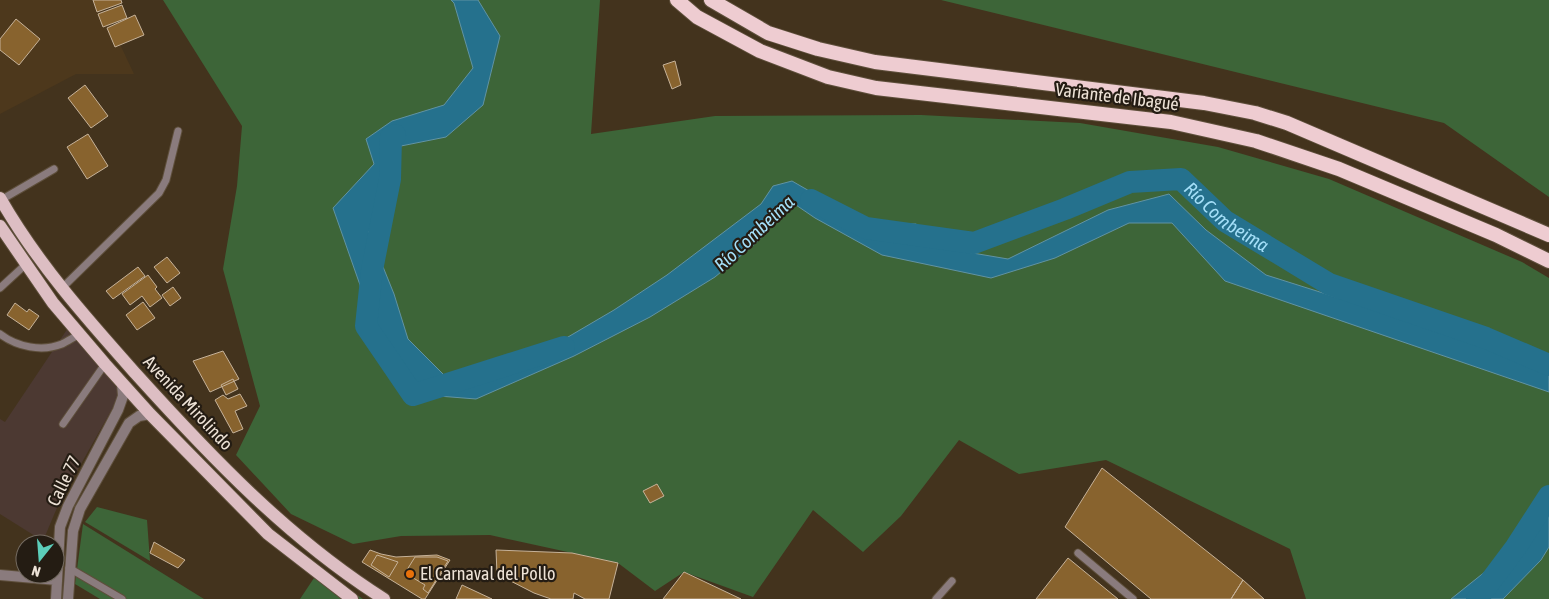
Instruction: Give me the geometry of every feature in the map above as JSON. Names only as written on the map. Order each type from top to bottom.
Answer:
[{"type":"highway","name":"Variante de Ibagué","points":[[677,0],[697,18],[760,51],[828,77],[876,88],[1171,122],[1256,141],[1339,170],[1496,236],[1549,261]]},
{"type":"highway","name":"Variante de Ibagué","points":[[711,0],[768,33],[818,49],[875,62],[1204,103],[1255,113],[1287,123],[1333,142],[1549,235]]},
{"type":"main road","name":"Avenida Mirolindo","points":[[0,199],[36,256],[91,324],[185,428],[288,528],[350,577],[384,599]]},
{"type":"main road","name":"Avenida Mirolindo","points":[[0,226],[25,265],[53,303],[150,414],[268,534],[352,599]]},
{"type":"street","name":"Calle 77","points":[[60,534],[60,527],[68,506],[118,410],[123,396],[122,384]]},
{"type":"street","name":"Calle 77","points":[[68,599],[72,531],[80,509],[129,423],[139,416],[150,414]]},
{"type":"street","points":[[65,568],[69,568]]},
{"type":"street","points":[[0,576],[15,577]]},
{"type":"street","name":"Calle 77","points":[[56,599],[57,584]]},
{"type":"lane","points":[[62,288],[158,193],[166,180],[178,131]]},
{"type":"lane","points":[[0,199],[54,169]]},
{"type":"lane","points":[[0,288],[25,265]]},
{"type":"lane","points":[[0,334],[20,345],[42,348],[61,344],[80,334]]},
{"type":"lane","points":[[63,424],[105,364]]},
{"type":"lane","points":[[1078,553],[1133,599]]},
{"type":"lane","points":[[69,568],[122,599]]},
{"type":"lane","points":[[936,599],[952,581]]},
{"type":"shaded area","points":[[0,0],[99,0],[134,74],[76,74],[0,114]]},
{"type":"shaded area","points":[[68,328],[121,393],[59,503],[46,534],[32,534],[0,514],[0,419],[5,422]]},
{"type":"green space","points":[[163,0],[600,0],[591,134],[715,116],[921,115],[1080,123],[1218,147],[1329,179],[1522,262],[1549,278],[1549,599],[1306,599],[1290,549],[1106,460],[1019,474],[959,440],[901,516],[863,552],[813,510],[753,597],[684,572],[655,591],[618,563],[490,535],[401,536],[353,544],[291,514],[236,455],[260,406],[223,269],[237,186],[242,126]]},
{"type":"green space","points":[[941,0],[1549,0],[1549,197],[1444,123]]},
{"type":"green space","points":[[97,507],[147,520],[150,561],[85,522]]},
{"type":"green space","points":[[83,524],[204,599],[100,599],[75,584]]},
{"type":"green space","points":[[320,569],[363,599],[300,599]]},
{"type":"water","points":[[451,0],[478,0],[500,36],[483,105],[446,137],[396,147],[369,232],[394,294],[408,339],[446,377],[510,371],[614,310],[667,275],[761,204],[773,186],[792,181],[818,196],[851,225],[916,224],[949,249],[1008,259],[1108,210],[1169,194],[1206,230],[1266,275],[1415,322],[1528,346],[1549,363],[1549,392],[1225,281],[1172,223],[1129,223],[1055,258],[991,278],[882,255],[815,218],[793,203],[757,242],[715,277],[650,317],[574,356],[476,399],[426,395],[374,356],[360,285],[333,208],[374,164],[366,139],[392,121],[444,105],[473,68],[454,3]]},
{"type":"water","points":[[1549,504],[1549,547],[1541,560],[1503,599],[1451,599],[1486,571]]},
{"type":"building","points":[[93,0],[121,0],[122,3],[97,12]]},
{"type":"building","points":[[122,5],[127,18],[103,27],[98,14]]},
{"type":"building","points":[[135,15],[144,35],[115,47],[107,28]]},
{"type":"building","points":[[16,19],[40,39],[19,65],[0,50],[0,39]]},
{"type":"building","points":[[675,61],[681,85],[672,89],[663,65]]},
{"type":"building","points":[[85,85],[108,116],[91,128],[68,98]]},
{"type":"building","points":[[88,134],[108,166],[87,179],[67,147]]},
{"type":"building","points":[[167,257],[180,273],[167,283],[154,267]]},
{"type":"building","points":[[138,267],[145,276],[113,299],[106,291]]},
{"type":"building","points":[[148,275],[162,298],[150,307],[142,296],[130,305],[122,294]]},
{"type":"building","points":[[173,287],[181,298],[170,306],[162,295]]},
{"type":"building","points":[[143,302],[155,318],[137,330],[126,315]]},
{"type":"building","points":[[15,303],[27,312],[29,309],[39,316],[29,330],[7,315]]},
{"type":"building","points":[[223,351],[239,379],[210,392],[193,361]]},
{"type":"building","points":[[233,379],[238,389],[226,395],[221,385]]},
{"type":"building","points":[[240,394],[247,406],[235,411],[243,429],[233,433],[215,400],[223,395],[228,399]]},
{"type":"building","points":[[1102,468],[1243,580],[1231,599],[1151,599],[1065,527]]},
{"type":"building","points":[[657,484],[664,496],[650,503],[643,491]]},
{"type":"building","points":[[154,542],[185,560],[178,568],[150,553]]},
{"type":"building","name":"El Carnaval del Pollo","points":[[370,550],[396,557],[437,555],[450,560],[425,599],[422,599],[362,562]]},
{"type":"building","points":[[496,550],[572,553],[618,563],[609,599],[585,599],[574,593],[573,599],[551,599],[534,593],[497,574]]},
{"type":"building","points":[[377,555],[398,562],[389,577],[371,565]]},
{"type":"building","points":[[415,557],[437,557],[448,561],[428,593],[423,589],[425,585],[405,573]]},
{"type":"building","points":[[1068,558],[1118,599],[1036,599]]},
{"type":"building","points":[[684,572],[741,599],[663,599]]},
{"type":"building","points":[[1243,580],[1264,599],[1231,599]]},
{"type":"building","points":[[462,585],[492,599],[456,599]]},
{"type":"waterway","name":"Río Combeima","points":[[395,135],[391,137],[390,179],[372,270],[366,326],[413,395],[564,347]]},
{"type":"waterway","name":"Río Combeima","points":[[811,200],[866,228],[974,243],[1130,182],[1181,179],[1225,221],[1329,284],[1486,338],[1549,365]]},
{"type":"waterway","name":"Río Combeima","points":[[1477,599],[1516,547],[1549,496]]},
{"type":"place","name":"El Carnaval del Pollo","points":[[410,574]]}]
